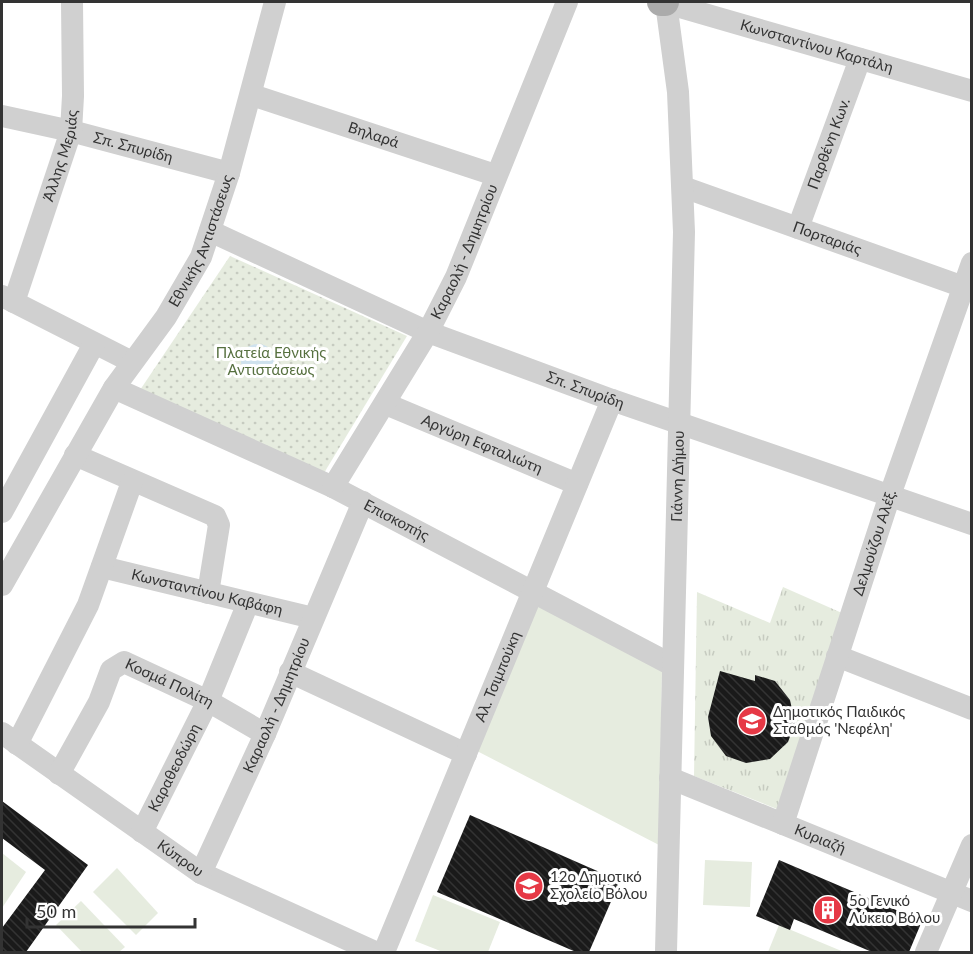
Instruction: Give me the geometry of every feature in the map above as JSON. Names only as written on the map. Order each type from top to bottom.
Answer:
[{"type":"street","name":"Άλλης Μεριάς","points":[[8,299],[71,131],[72,2]]},
{"type":"street","name":"Εθνικής Αντιστάσεως","points":[[2,585],[40,514],[114,388],[187,282],[210,231],[229,173],[252,95],[275,2]]},
{"type":"street","name":"Καραολή - Δημητρίου","points":[[333,487],[386,404],[428,332],[470,245],[495,175],[567,2]]},
{"type":"street","name":"Κωνσταντίνου Καρτάλη","points":[[664,2],[972,92]]},
{"type":"street","name":"Γιάννη Δήμου","points":[[664,2],[678,93],[683,292],[666,952]]},
{"type":"street","name":"Παρθένη Κων.","points":[[798,228],[860,59]]},
{"type":"street","name":"Βηλαρά","points":[[252,95],[495,175]]},
{"type":"street","name":"Σπ. Σπυρίδη","points":[[2,116],[71,131],[229,173]]},
{"type":"street","name":"Πορταριάς","points":[[682,187],[967,288]]},
{"type":"street","name":"Σπ. Σπυρίδη","points":[[210,231],[428,332],[612,400],[972,524]]},
{"type":"street","name":"Δελμούζου Αλέξ.","points":[[783,824],[890,495],[967,288],[972,263]]},
{"type":"street","points":[[8,299],[132,362]]},
{"type":"street","points":[[40,514],[4,499],[94,344]]},
{"type":"street","name":"Επισκοπής","points":[[114,388],[333,487],[672,665]]},
{"type":"street","name":"Αλ. Τσιμπούκη","points":[[384,952],[612,400]]},
{"type":"street","name":"Αργύρη Εφταλιώτη","points":[[386,404],[577,484]]},
{"type":"street","points":[[75,455],[132,482],[214,516],[219,525],[208,593]]},
{"type":"street","points":[[9,738],[88,605],[132,482]]},
{"type":"street","name":"Καραολή - Δημητρίου","points":[[201,873],[265,734],[363,502]]},
{"type":"street","name":"Κωνσταντίνου Καβάφη","points":[[102,567],[313,618]]},
{"type":"street","name":"Καραθεοδώρη","points":[[142,832],[208,701],[248,603]]},
{"type":"street","points":[[837,656],[972,709]]},
{"type":"street","name":"Κοσμά Πολίτη","points":[[59,774],[99,702],[111,669],[117,664],[132,664],[208,701],[265,734]]},
{"type":"street","points":[[290,672],[466,754]]},
{"type":"street","name":"Κύπρου","points":[[9,738],[201,873],[375,952]]},
{"type":"street","name":"Κυριαζή","points":[[670,778],[962,897]]},
{"type":"street","points":[[926,952],[962,897],[972,844]]},
{"type":"green space","name":"Πλατεία Εθνικής Αντιστάσεως","points":[[230,256],[407,336],[324,473],[140,390]]},
{"type":"green space","points":[[783,587],[842,613],[777,809],[694,776],[697,592],[770,623]]},
{"type":"green space","points":[[537,603],[662,669],[659,845],[477,751]]},
{"type":"green space","points":[[2,853],[26,872],[2,908]]},
{"type":"green space","points":[[705,860],[752,862],[750,907],[703,905]]},
{"type":"green space","points":[[117,868],[158,913],[136,935],[93,892]]},
{"type":"green space","points":[[433,895],[500,922],[488,952],[443,952],[415,941]]},
{"type":"green space","points":[[81,901],[125,947],[119,952],[82,952],[56,925]]},
{"type":"green space","points":[[779,925],[844,952],[768,952]]},
{"type":"water","points":[[258,344],[270,349],[275,361],[270,373],[258,378],[246,373],[241,361],[246,349]]},
{"type":"building","name":"Δημοτικός Παιδικός Σταθμός 'Νεφέλη'","points":[[720,671],[755,681],[755,675],[775,681],[790,700],[795,723],[788,742],[770,759],[746,763],[726,756],[711,736],[708,717]]},
{"type":"building","points":[[2,801],[88,865],[26,952],[2,952],[2,928],[45,870],[2,838]]},
{"type":"building","name":"12ο Δημοτικό Σχολείο Βόλου","points":[[470,815],[620,881],[589,952],[576,952],[437,892]]},
{"type":"building","name":"5ο Γενικό Λύκειο Βόλου","points":[[779,860],[922,921],[909,952],[872,952],[794,919],[790,930],[756,916]]},
{"type":"place","name":"Δημοτικός Παιδικός Σταθμός 'Νεφέλη'","points":[[752,721]]},
{"type":"place","name":"12ο Δημοτικό Σχολείο Βόλου","points":[[529,886]]},
{"type":"place","name":"5ο Γενικό Λύκειο Βόλου","points":[[828,910]]}]
